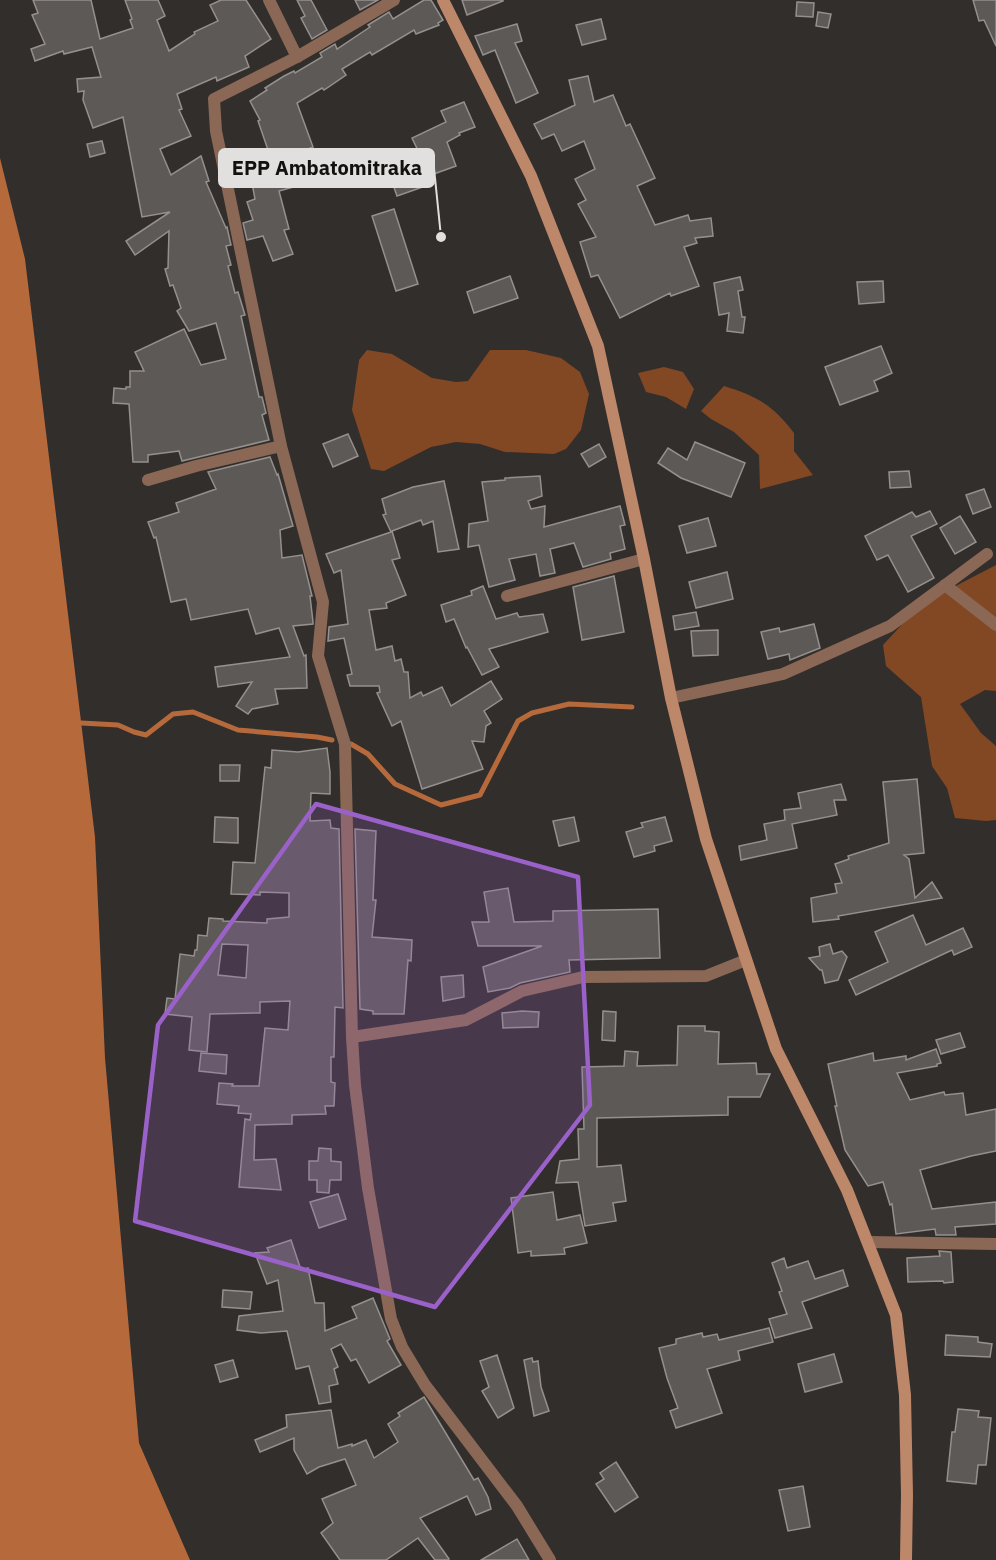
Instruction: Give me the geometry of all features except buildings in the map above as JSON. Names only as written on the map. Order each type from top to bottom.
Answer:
[{"type":"main road","points":[[443,0],[531,176],[598,346],[671,698],[706,839],[776,1049],[847,1190],[896,1315],[905,1395],[908,1495],[906,1560]]},
{"type":"street","points":[[269,0],[297,57]]},
{"type":"street","points":[[394,0],[297,57],[214,99],[219,148],[281,446],[323,602],[318,656],[345,744],[355,1085],[368,1188],[391,1319],[402,1347],[425,1385],[517,1506],[550,1560]]},
{"type":"street","points":[[148,480],[195,466],[281,446]]},
{"type":"street","points":[[671,698],[783,674],[890,626],[987,554]]},
{"type":"street","points":[[507,597],[644,559]]},
{"type":"street","points":[[945,585],[996,625]]},
{"type":"street","points":[[352,1037],[466,1020],[522,991],[583,977],[706,976],[746,960]]},
{"type":"street","points":[[868,1242],[996,1244]]},
{"type":"highlighted area","points":[[316,804],[578,877],[590,1105],[435,1307],[135,1221],[158,1025]]},
{"type":"shaded area","points":[[0,158],[25,259],[95,837],[105,1058],[139,1443],[190,1560],[0,1560]]},
{"type":"shaded area","points":[[367,350],[392,354],[432,378],[456,382],[468,381],[490,350],[526,350],[561,358],[580,372],[589,394],[581,430],[566,449],[554,454],[505,452],[480,444],[456,442],[431,447],[384,471],[371,469],[352,410],[359,360]]},
{"type":"shaded area","points":[[664,367],[683,372],[694,389],[686,409],[666,397],[646,392],[638,373]]},
{"type":"shaded area","points":[[724,386],[755,398],[779,416],[794,433],[794,451],[813,475],[760,489],[759,455],[734,432],[701,411]]},
{"type":"shaded area","points":[[996,565],[996,691],[985,690],[960,704],[981,733],[996,746],[996,820],[955,818],[947,788],[932,766],[921,697],[886,666],[883,645],[921,604]]},
{"type":"waterway","points":[[351,744],[368,754],[395,784],[441,805],[480,795],[518,721],[532,713],[569,704],[632,707]]},
{"type":"waterway","points":[[81,723],[118,725],[146,735],[173,714],[193,712],[238,730],[332,740]]},
{"type":"place","name":"EPP Ambatomitraka","points":[[441,237]]}]
